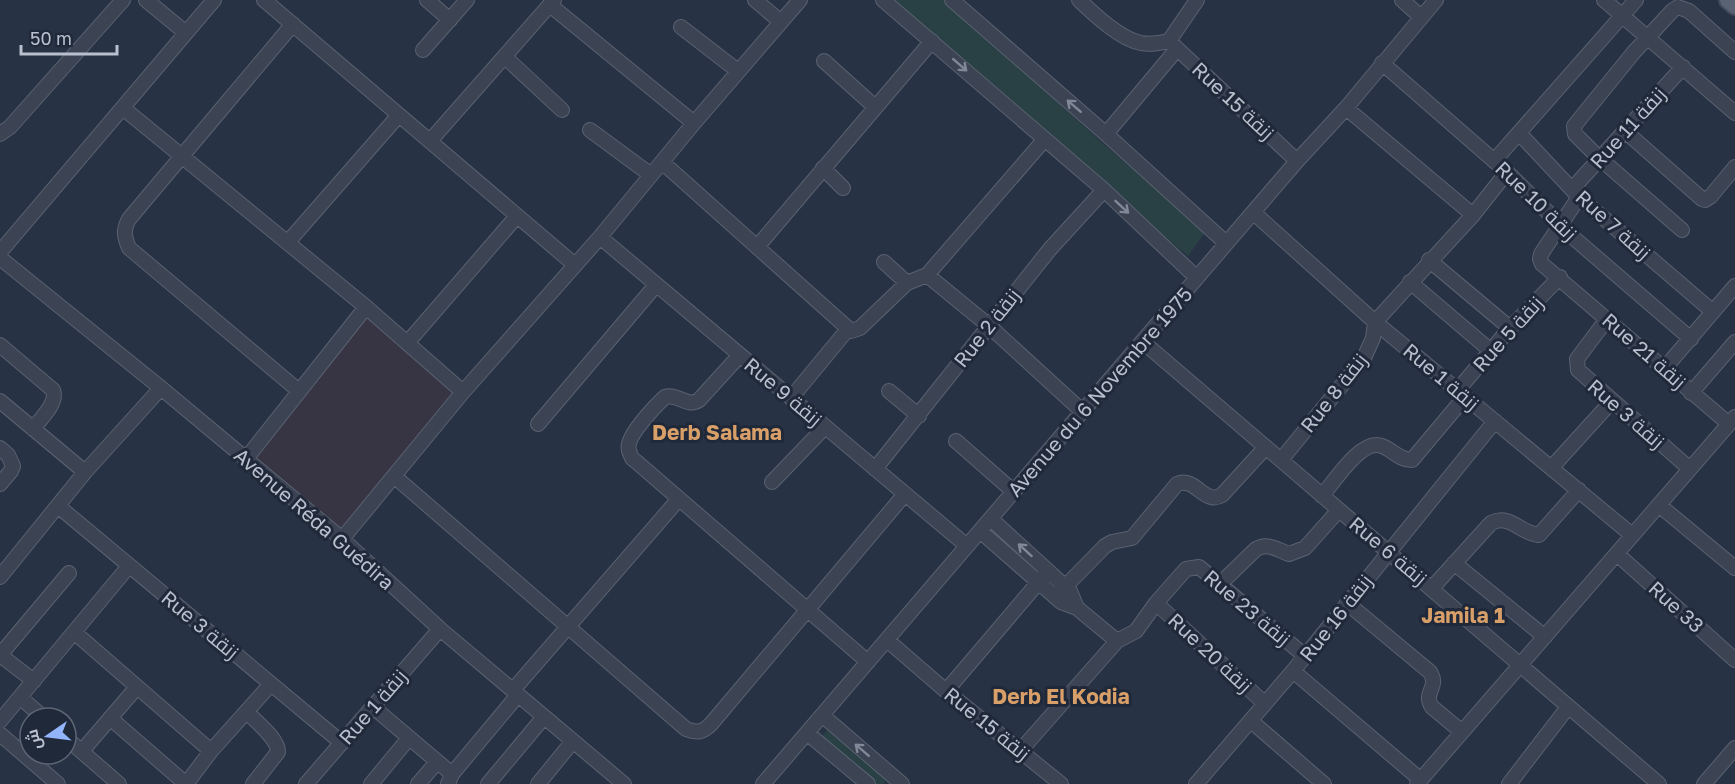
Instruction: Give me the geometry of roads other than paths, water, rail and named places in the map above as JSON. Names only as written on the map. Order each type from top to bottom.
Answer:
[{"type":"main road","points":[[1728,0],[1735,6]]},
{"type":"street","points":[[0,135],[10,128],[123,0]]},
{"type":"street","points":[[146,0],[186,33]]},
{"type":"street","points":[[0,252],[214,0]]},
{"type":"street","points":[[264,0],[575,265]]},
{"type":"street","points":[[427,0],[450,20]]},
{"type":"street","points":[[423,50],[467,0]]},
{"type":"street","points":[[755,0],[781,22]]},
{"type":"street","points":[[342,539],[463,392],[600,237],[738,71],[801,0]]},
{"type":"street","points":[[883,0],[1104,190],[1197,278]]},
{"type":"street","points":[[952,0],[1106,134],[1226,243]]},
{"type":"street","points":[[1079,0],[1098,18],[1139,43],[1173,45]]},
{"type":"street","points":[[1106,134],[1173,45],[1197,0]]},
{"type":"street","points":[[1402,0],[1421,17]]},
{"type":"street","name":"Avenue du 6 Novembre 1975","points":[[763,784],[1226,243],[1346,108],[1436,0]]},
{"type":"street","points":[[1604,0],[1735,113]]},
{"type":"street","points":[[1494,161],[1636,0]]},
{"type":"street","points":[[430,141],[552,3],[694,123]]},
{"type":"street","points":[[1682,230],[1575,134],[1574,126],[1634,52],[1678,7],[1689,11],[1735,52]]},
{"type":"street","points":[[292,24],[129,219],[124,237],[129,248],[299,391]]},
{"type":"street","points":[[681,27],[738,71]]},
{"type":"street","points":[[758,247],[932,41]]},
{"type":"street","name":"Rue 15 زنقة","points":[[1173,45],[1297,161]]},
{"type":"street","points":[[505,57],[562,110]]},
{"type":"street","points":[[824,61],[875,107]]},
{"type":"street","name":"Rue 10 زنقة","points":[[1382,63],[1507,172],[1575,239],[1691,339]]},
{"type":"street","name":"Rue 11 زنقة","points":[[1561,224],[1576,193],[1601,159],[1683,67]]},
{"type":"street","points":[[123,108],[182,154],[408,342],[463,392]]},
{"type":"street","points":[[1346,108],[1473,214]]},
{"type":"street","points":[[288,242],[399,115]]},
{"type":"street","points":[[590,130],[651,175]]},
{"type":"street","points":[[1626,132],[1705,200],[1735,167]]},
{"type":"street","name":"Rue 7 زنقة","points":[[1519,134],[1576,193],[1712,311]]},
{"type":"street","points":[[662,162],[851,331],[860,328],[907,283],[927,275],[1045,139]]},
{"type":"street","points":[[823,168],[843,188]]},
{"type":"street","name":"Rue 8 زنقة","points":[[1281,460],[1364,358],[1373,338],[1375,322],[1473,214],[1507,172]]},
{"type":"street","name":"Rue 2 زنقة","points":[[875,469],[1050,249],[1104,190]]},
{"type":"street","name":"Rue 1 زنقة","points":[[1254,213],[1375,322],[1632,535]]},
{"type":"street","points":[[408,342],[517,216]]},
{"type":"street","name":"Rue 21 زنقة","points":[[1561,224],[1540,259],[1542,264],[1729,423],[1735,439]]},
{"type":"street","name":"Rue 9 زنقة","points":[[600,237],[967,546]]},
{"type":"street","name":"Avenue Réda Guédira","points":[[0,258],[342,539],[441,629],[624,784]]},
{"type":"street","points":[[1429,260],[1510,328]]},
{"type":"street","points":[[884,261],[907,283]]},
{"type":"street","points":[[927,275],[988,325],[1083,412]]},
{"type":"street","name":"Rue 5 زنقة","points":[[1322,496],[1364,448],[1381,445],[1405,460],[1412,460],[1491,351],[1560,277]]},
{"type":"street","points":[[1410,282],[1491,351]]},
{"type":"street","points":[[538,424],[656,285]]},
{"type":"street","points":[[1664,369],[1735,286]]},
{"type":"street","points":[[245,460],[366,307]]},
{"type":"street","name":"Rue 3 زنقة","points":[[1607,319],[1580,353],[1577,359],[1578,370],[1690,469]]},
{"type":"street","points":[[791,398],[848,329]]},
{"type":"street","name":"Rue 6 زنقة","points":[[1143,342],[1659,784]]},
{"type":"street","points":[[1691,393],[1735,342]]},
{"type":"street","points":[[0,345],[53,390],[54,402],[33,429]]},
{"type":"street","points":[[740,355],[694,403],[676,396],[664,397],[629,442],[628,451],[632,458],[678,500],[868,662]]},
{"type":"street","points":[[0,577],[86,472],[161,388]]},
{"type":"street","points":[[889,391],[919,416]]},
{"type":"street","points":[[0,401],[86,472]]},
{"type":"street","points":[[1552,467],[1612,401]]},
{"type":"street","name":"Rue 16 زنقة","points":[[1197,783],[1293,671],[1495,421]]},
{"type":"street","points":[[1293,671],[1419,782],[1729,423]]},
{"type":"street","points":[[772,482],[825,427]]},
{"type":"street","points":[[956,441],[1014,492]]},
{"type":"street","points":[[1055,597],[1105,546],[1112,542],[1132,538],[1177,484],[1190,483],[1210,498],[1216,499],[1266,447]]},
{"type":"street","points":[[0,448],[8,455],[13,466],[0,484]]},
{"type":"street","points":[[394,476],[686,729],[696,733],[704,731],[711,724],[905,494]]},
{"type":"street","points":[[1432,588],[1491,523],[1505,519],[1532,535],[1539,535],[1579,490]]},
{"type":"street","points":[[373,707],[437,762],[450,779],[568,626],[678,500]]},
{"type":"street","points":[[1659,505],[1735,568]]},
{"type":"street","name":"Rue 3 زنقة","points":[[58,506],[342,743]]},
{"type":"street","points":[[1219,585],[1262,545],[1289,554],[1305,548],[1339,510]]},
{"type":"street","points":[[991,519],[1070,591],[1077,608]]},
{"type":"street","points":[[980,531],[1061,602],[1077,608],[1117,641]]},
{"type":"street","name":"Rue 33","points":[[1617,554],[1735,660]]},
{"type":"street","points":[[1454,563],[1545,637]]},
{"type":"street","points":[[0,722],[129,566]]},
{"type":"street","name":"Rue 23 زنقة","points":[[1156,603],[1186,568],[1199,567],[1305,656]]},
{"type":"street","points":[[946,691],[1048,571]]},
{"type":"street","points":[[34,681],[0,655],[69,573]]},
{"type":"street","points":[[1020,751],[1117,641],[1136,631],[1156,603]]},
{"type":"street","name":"Rue 20 زنقة","points":[[1156,603],[1264,703]]},
{"type":"street","points":[[1347,603],[1430,672],[1434,678],[1434,685],[1428,696],[1429,702],[1462,732]]},
{"type":"street","name":"Rue 1 زنقة","points":[[306,784],[441,629]]},
{"type":"street","points":[[74,632],[211,751]]},
{"type":"street","name":"Rue 15 زنقة","points":[[887,640],[1061,784]]},
{"type":"street","points":[[110,718],[186,784],[211,751],[271,684]]},
{"type":"street","points":[[82,752],[137,687]]},
{"type":"street","points":[[21,698],[30,706]]},
{"type":"street","points":[[1509,784],[1568,707]]},
{"type":"street","points":[[247,712],[275,741],[278,748],[278,752],[253,784]]},
{"type":"street","points":[[822,715],[901,784]]},
{"type":"street","points":[[488,784],[544,717]]},
{"type":"street","points":[[1251,721],[1324,784]]},
{"type":"street","points":[[807,733],[868,784]]},
{"type":"street","points":[[0,734],[58,784]]},
{"type":"street","points":[[371,784],[409,738]]},
{"type":"street","points":[[538,784],[573,741]]},
{"type":"street","points":[[78,748],[119,784]]},
{"type":"street","points":[[1704,784],[1730,764],[1735,748]]},
{"type":"street","points":[[418,784],[437,762]]},
{"type":"district","name":"Derb Salama","points":[[717,433]]},
{"type":"district","name":"Jamila 1","points":[[1463,616]]},
{"type":"district","name":"Derb El Kodia","points":[[1061,697]]}]
